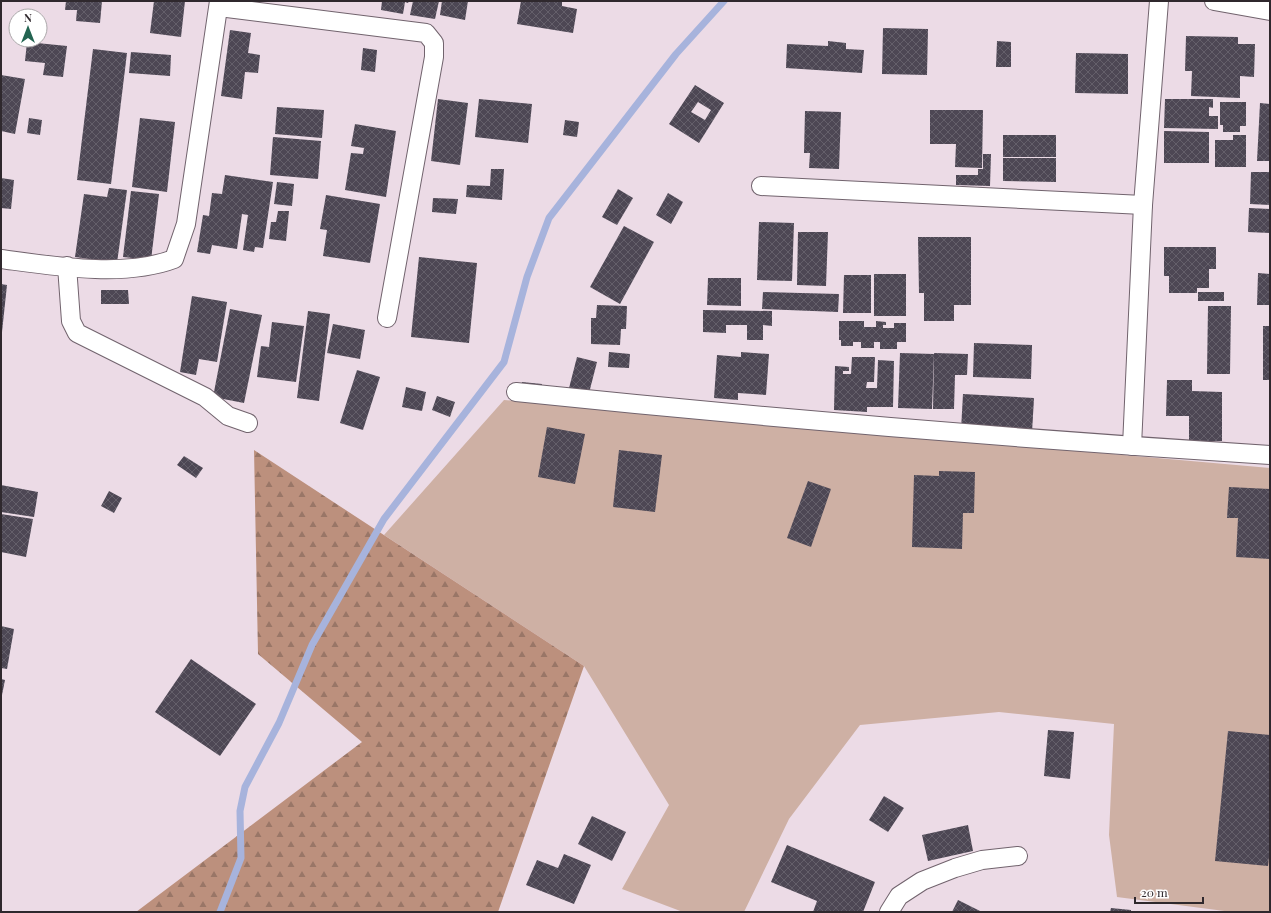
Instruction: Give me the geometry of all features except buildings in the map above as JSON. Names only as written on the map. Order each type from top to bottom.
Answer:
[{"type":"street","points":[[1132,446],[1143,205],[1159,1]]},
{"type":"street","points":[[1214,1],[1270,11]]},
{"type":"street","points":[[1,258],[97,269],[159,264],[174,259],[186,224],[219,4],[426,33],[434,43],[434,57],[387,318]]},
{"type":"street","points":[[761,186],[1143,205]]},
{"type":"street","points":[[67,266],[71,321],[76,333],[205,396],[228,416],[248,423]]},
{"type":"street","points":[[516,392],[710,412],[1132,446],[1270,455]]},
{"type":"street","points":[[890,912],[899,896],[922,881],[982,860],[1018,856]]},
{"type":"shaded area","points":[[504,400],[1270,468],[1270,912],[1232,912],[1117,897],[1109,835],[1114,724],[999,712],[860,725],[789,819],[744,912],[683,912],[622,889],[669,805],[584,666],[384,535]]},
{"type":"green space","points":[[254,450],[584,666],[498,912],[136,912],[362,742],[258,654]]},
{"type":"waterway","points":[[220,912],[241,858],[240,811],[245,787],[279,723],[312,645],[384,519],[504,362],[527,277],[549,218],[676,54],[724,1]]}]
